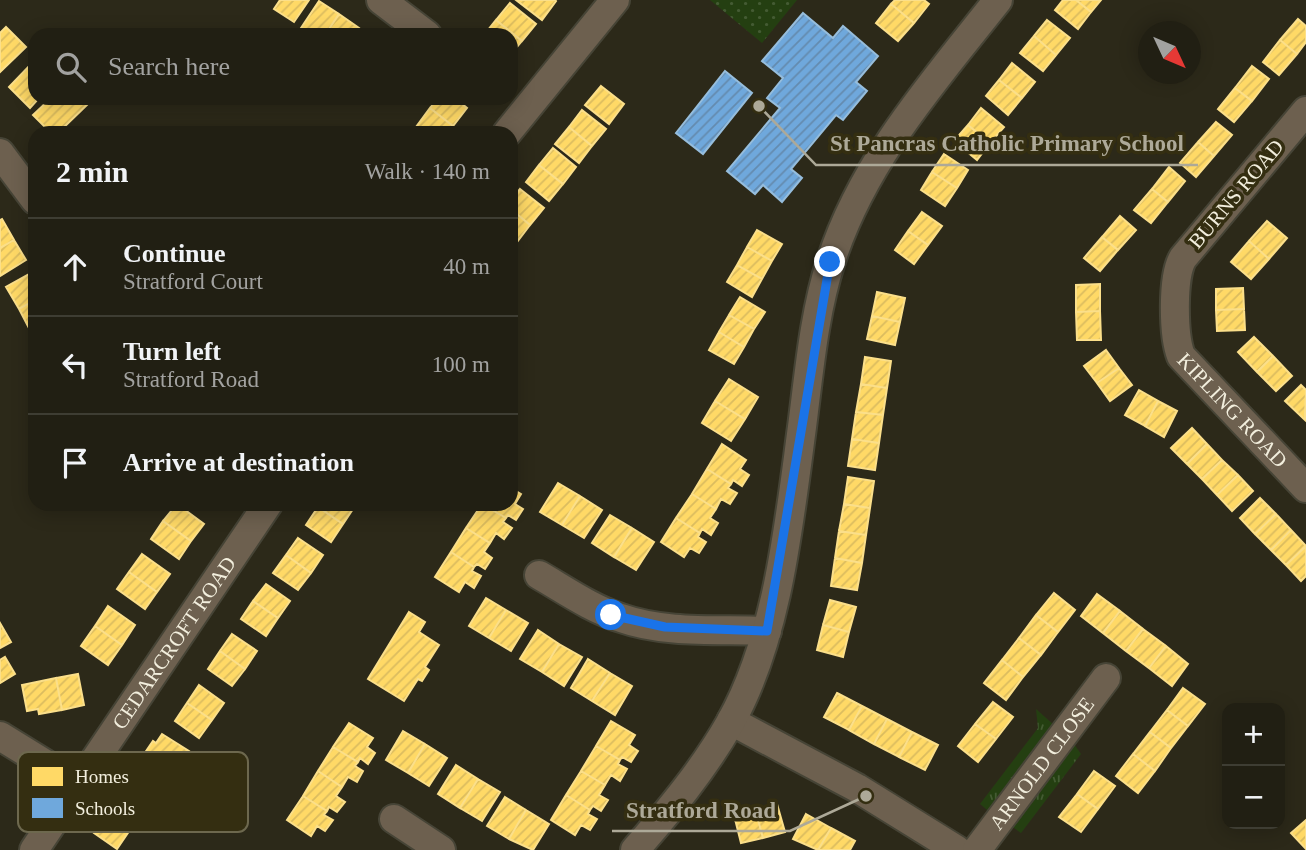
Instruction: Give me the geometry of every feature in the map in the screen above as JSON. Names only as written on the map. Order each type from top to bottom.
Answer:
[{"type":"street","points":[[381,0],[419,28]]},
{"type":"street","points":[[518,104],[615,0]]},
{"type":"street","points":[[635,850],[681,795],[731,722],[748,685],[767,631],[830,262],[872,170],[904,120],[998,0]]},
{"type":"street","points":[[510,126],[518,105]]},
{"type":"street","name":"BURNS ROAD","points":[[1175,282],[1175,274],[1183,258],[1305,114]]},
{"type":"street","points":[[0,153],[28,191]]},
{"type":"street","name":"KIPLING ROAD","points":[[1175,282],[1177,341],[1181,356],[1306,488]]},
{"type":"street","name":"CEDARCROFT ROAD","points":[[100,752],[263,511]]},
{"type":"street","points":[[539,575],[611,615],[635,622],[665,627],[767,631]]},
{"type":"street","name":"ARNOLD CLOSE","points":[[977,850],[1106,678]]},
{"type":"street","points":[[731,722],[857,788],[957,850]]},
{"type":"street","points":[[0,736],[25,752]]},
{"type":"street","points":[[394,819],[441,850]]},
{"type":"street","name":"CEDARCROFT ROAD","points":[[34,850],[46,832]]},
{"type":"green space","points":[[710,0],[797,0],[762,43]]},
{"type":"green space","points":[[1036,709],[1054,725],[992,814],[980,804],[1038,728]]},
{"type":"green space","points":[[1074,744],[1081,754],[1021,833],[1007,823]]},
{"type":"building: Homes","points":[[280,0],[309,0],[294,22],[274,9]]},
{"type":"building: Homes","points":[[516,0],[555,0],[556,1],[542,20]]},
{"type":"building: Homes","points":[[895,0],[924,0],[929,4],[914,23],[891,4]]},
{"type":"building: Homes","points":[[1063,0],[1076,0],[1091,12],[1078,29],[1055,10]]},
{"type":"building: Homes","points":[[1076,0],[1101,0],[1091,12]]},
{"type":"building: Homes","points":[[319,1],[339,14],[330,28],[301,28]]},
{"type":"building: Homes","points":[[510,3],[536,24],[522,41],[518,38],[518,28],[506,28],[496,20]]},
{"type":"building: Homes","points":[[891,4],[914,23],[898,41],[876,23]]},
{"type":"building: Homes","points":[[339,14],[359,28],[330,28]]},
{"type":"building: Homes","points":[[1298,19],[1306,26],[1306,42],[1297,54],[1280,40]]},
{"type":"building: Homes","points":[[496,20],[506,28],[490,28]]},
{"type":"building: Homes","points":[[1047,20],[1070,38],[1056,55],[1034,36]]},
{"type":"building: Homes","points":[[6,27],[26,47],[0,72],[0,33]]},
{"type":"building: Homes","points":[[1034,36],[1056,55],[1043,71],[1020,53]]},
{"type":"building: Homes","points":[[1280,40],[1297,54],[1279,75],[1263,62]]},
{"type":"building: Homes","points":[[1012,63],[1035,82],[1022,98],[999,80]]},
{"type":"building: Homes","points":[[1252,66],[1269,79],[1252,101],[1235,88]]},
{"type":"building: Homes","points":[[28,67],[28,105],[33,105],[30,108],[9,87]]},
{"type":"building: Homes","points":[[999,80],[1022,98],[1008,115],[986,96]]},
{"type":"building: Homes","points":[[601,86],[624,104],[609,124],[585,105]]},
{"type":"building: Homes","points":[[1235,88],[1252,101],[1234,122],[1218,109]]},
{"type":"building: Homes","points":[[44,105],[87,105],[65,126],[44,126],[33,115]]},
{"type":"building: Homes","points":[[432,105],[463,105],[467,108],[453,126],[430,108]]},
{"type":"building: Homes","points":[[430,108],[453,126],[417,126]]},
{"type":"building: Homes","points":[[981,108],[1004,127],[990,143],[968,125]]},
{"type":"building: Homes","points":[[582,110],[606,129],[592,146],[569,127]]},
{"type":"building: Homes","points":[[1216,122],[1232,135],[1214,156],[1198,142]]},
{"type":"building: Homes","points":[[968,125],[990,143],[977,160],[954,141]]},
{"type":"building: Homes","points":[[569,127],[592,146],[579,163],[555,144]]},
{"type":"building: Homes","points":[[1198,142],[1214,156],[1196,177],[1180,163]]},
{"type":"building: Homes","points":[[553,148],[576,167],[563,184],[539,165]]},
{"type":"building: Homes","points":[[944,154],[968,170],[957,188],[932,172]]},
{"type":"building: Homes","points":[[539,165],[563,184],[549,201],[526,182]]},
{"type":"building: Homes","points":[[1169,167],[1185,181],[1168,202],[1152,189]]},
{"type":"building: Homes","points":[[932,172],[957,188],[945,206],[921,190]]},
{"type":"building: Homes","points":[[520,189],[544,208],[530,225],[518,215]]},
{"type":"building: Homes","points":[[1152,189],[1168,202],[1151,223],[1134,210]]},
{"type":"building: Homes","points":[[922,212],[942,226],[928,245],[908,231]]},
{"type":"building: Homes","points":[[518,215],[530,225],[518,241]]},
{"type":"building: Homes","points":[[1120,216],[1136,230],[1118,250],[1102,237]]},
{"type":"building: Homes","points":[[2,219],[14,240],[0,248],[0,220]]},
{"type":"building: Homes","points":[[1267,221],[1287,238],[1269,259],[1249,241]]},
{"type":"building: Homes","points":[[757,230],[782,244],[772,261],[747,247]]},
{"type":"building: Homes","points":[[908,231],[928,245],[914,264],[895,250]]},
{"type":"building: Homes","points":[[1102,237],[1118,250],[1100,271],[1084,258]]},
{"type":"building: Homes","points":[[14,240],[26,260],[0,276],[0,248]]},
{"type":"building: Homes","points":[[1249,241],[1269,259],[1251,279],[1231,262]]},
{"type":"building: Homes","points":[[747,247],[772,261],[762,279],[737,265]]},
{"type":"building: Homes","points":[[737,265],[762,279],[752,297],[727,282]]},
{"type":"building: Homes","points":[[28,275],[28,304],[19,309],[6,287]]},
{"type":"building: Homes","points":[[1100,284],[1100,311],[1076,312],[1076,285]]},
{"type":"building: Homes","points":[[1243,288],[1244,309],[1216,310],[1216,289]]},
{"type":"building: Homes","points":[[877,292],[905,298],[900,322],[872,316]]},
{"type":"building: Homes","points":[[740,297],[765,312],[754,329],[729,315]]},
{"type":"building: Homes","points":[[28,304],[28,326],[19,309]]},
{"type":"building: Homes","points":[[1244,309],[1245,330],[1217,331],[1216,310]]},
{"type":"building: Homes","points":[[1100,311],[1101,340],[1077,340],[1076,312]]},
{"type":"building: Homes","points":[[729,315],[754,329],[744,347],[719,332]]},
{"type":"building: Homes","points":[[872,316],[900,322],[895,345],[867,339]]},
{"type":"building: Homes","points":[[719,332],[744,347],[734,364],[709,350]]},
{"type":"building: Homes","points":[[1254,337],[1273,356],[1257,372],[1238,352]]},
{"type":"building: Homes","points":[[1106,350],[1119,368],[1097,383],[1084,366]]},
{"type":"building: Homes","points":[[1273,356],[1292,376],[1276,391],[1257,372]]},
{"type":"building: Homes","points":[[865,357],[891,361],[887,388],[861,384]]},
{"type":"building: Homes","points":[[1119,368],[1132,385],[1110,401],[1097,383]]},
{"type":"building: Homes","points":[[729,379],[758,397],[745,419],[715,401]]},
{"type":"building: Homes","points":[[861,384],[887,388],[883,415],[856,412]]},
{"type":"building: Homes","points":[[1301,385],[1306,390],[1305,420],[1285,401]]},
{"type":"building: Homes","points":[[1139,390],[1158,401],[1145,426],[1125,415]]},
{"type":"building: Homes","points":[[715,401],[745,419],[731,441],[702,423]]},
{"type":"building: Homes","points":[[1158,401],[1177,411],[1164,437],[1145,426]]},
{"type":"building: Homes","points":[[856,412],[883,415],[879,443],[852,439]]},
{"type":"building: Homes","points":[[1192,428],[1207,444],[1187,464],[1171,448]]},
{"type":"building: Homes","points":[[852,439],[879,443],[875,470],[848,466]]},
{"type":"building: Homes","points":[[722,444],[746,460],[740,469],[749,475],[742,486],[733,480],[731,484],[707,469]]},
{"type":"building: Homes","points":[[1207,444],[1222,460],[1202,479],[1187,464]]},
{"type":"building: Homes","points":[[1222,460],[1238,475],[1217,495],[1202,479]]},
{"type":"building: Homes","points":[[707,469],[731,484],[728,488],[737,493],[730,504],[721,499],[716,509],[692,494]]},
{"type":"building: Homes","points":[[1238,475],[1253,491],[1232,511],[1217,495]]},
{"type":"building: Homes","points":[[848,477],[874,481],[870,508],[844,504]]},
{"type":"building: Homes","points":[[558,483],[580,496],[562,525],[540,512]]},
{"type":"building: Homes","points":[[692,494],[716,509],[710,518],[718,523],[711,535],[702,529],[700,533],[676,518]]},
{"type":"building: Homes","points":[[580,496],[602,510],[584,538],[562,525]]},
{"type":"building: Homes","points":[[1260,498],[1276,514],[1255,534],[1240,518]]},
{"type":"building: Homes","points":[[844,504],[870,508],[866,535],[839,531]]},
{"type":"building: Homes","points":[[518,506],[523,509],[516,520],[508,515],[506,518],[494,511],[518,511]]},
{"type":"building: Homes","points":[[171,511],[186,511],[204,524],[191,541],[163,521]]},
{"type":"building: Homes","points":[[315,511],[324,511],[343,524],[331,542],[306,525]]},
{"type":"building: Homes","points":[[324,511],[352,511],[343,524]]},
{"type":"building: Homes","points":[[477,511],[494,511],[506,518],[503,522],[512,528],[504,539],[496,533],[490,543],[466,528]]},
{"type":"building: Homes","points":[[1276,514],[1291,530],[1271,550],[1255,534]]},
{"type":"building: Homes","points":[[610,515],[632,528],[614,557],[592,543]]},
{"type":"building: Homes","points":[[676,518],[700,533],[698,537],[706,542],[699,553],[690,548],[684,557],[661,542]]},
{"type":"building: Homes","points":[[163,521],[191,541],[179,559],[151,539]]},
{"type":"building: Homes","points":[[466,528],[490,543],[484,552],[492,558],[485,569],[477,564],[474,567],[451,552]]},
{"type":"building: Homes","points":[[632,528],[654,542],[636,570],[614,557]]},
{"type":"building: Homes","points":[[1291,530],[1306,546],[1286,565],[1271,550]]},
{"type":"building: Homes","points":[[839,531],[866,535],[862,563],[835,558]]},
{"type":"building: Homes","points":[[298,538],[323,555],[311,573],[286,555]]},
{"type":"building: Homes","points":[[1306,546],[1306,576],[1301,581],[1286,565]]},
{"type":"building: Homes","points":[[451,552],[474,567],[472,571],[481,576],[474,588],[465,582],[459,592],[435,577]]},
{"type":"building: Homes","points":[[142,554],[170,574],[157,592],[129,572]]},
{"type":"building: Homes","points":[[286,555],[311,573],[298,590],[273,573]]},
{"type":"building: Homes","points":[[835,558],[862,563],[857,590],[831,586]]},
{"type":"building: Homes","points":[[129,572],[157,592],[145,609],[117,589]]},
{"type":"building: Homes","points":[[266,584],[290,601],[278,618],[253,601]]},
{"type":"building: Homes","points":[[1054,593],[1075,610],[1058,632],[1036,615]]},
{"type":"building: Homes","points":[[1097,594],[1120,611],[1103,633],[1081,616]]},
{"type":"building: Homes","points":[[486,598],[506,610],[489,638],[469,626]]},
{"type":"building: Homes","points":[[830,600],[856,607],[849,632],[823,625]]},
{"type":"building: Homes","points":[[253,601],[278,618],[266,636],[241,619]]},
{"type":"building: Homes","points":[[108,606],[135,625],[122,645],[95,626]]},
{"type":"building: Homes","points":[[506,610],[528,623],[511,651],[489,638]]},
{"type":"building: Homes","points":[[1120,611],[1143,629],[1126,651],[1103,633]]},
{"type":"building: Homes","points":[[409,612],[425,622],[419,632],[439,645],[425,667],[429,670],[422,681],[418,679],[404,701],[368,679]]},
{"type":"building: Homes","points":[[1036,615],[1058,632],[1041,655],[1019,638]]},
{"type":"building: Homes","points":[[0,623],[11,642],[0,648]]},
{"type":"building: Homes","points":[[823,625],[849,632],[843,657],[817,650]]},
{"type":"building: Homes","points":[[95,626],[122,645],[108,665],[81,646]]},
{"type":"building: Homes","points":[[1143,629],[1166,646],[1149,668],[1126,651]]},
{"type":"building: Homes","points":[[538,630],[559,644],[542,672],[520,659]]},
{"type":"building: Homes","points":[[232,634],[257,651],[245,669],[220,651]]},
{"type":"building: Homes","points":[[1019,638],[1041,655],[1023,677],[1002,660]]},
{"type":"building: Homes","points":[[559,644],[582,657],[564,686],[542,672]]},
{"type":"building: Homes","points":[[1166,646],[1188,664],[1172,686],[1149,668]]},
{"type":"building: Homes","points":[[220,651],[245,669],[232,686],[208,669]]},
{"type":"building: Homes","points":[[5,657],[15,674],[0,683],[0,660]]},
{"type":"building: Homes","points":[[588,659],[610,673],[592,701],[571,688]]},
{"type":"building: Homes","points":[[1002,660],[1023,677],[1006,700],[984,683]]},
{"type":"building: Homes","points":[[610,673],[632,686],[615,715],[592,701]]},
{"type":"building: Homes","points":[[78,674],[84,705],[62,710],[56,678]]},
{"type":"building: Homes","points":[[56,678],[62,710],[39,714],[38,709],[27,711],[22,685]]},
{"type":"building: Homes","points":[[199,685],[224,703],[212,720],[187,703]]},
{"type":"building: Homes","points":[[1183,688],[1205,704],[1188,726],[1167,710]]},
{"type":"building: Homes","points":[[837,693],[862,706],[849,730],[824,717]]},
{"type":"building: Homes","points":[[993,702],[1013,717],[996,739],[975,724]]},
{"type":"building: Homes","points":[[187,703],[212,720],[199,738],[175,721]]},
{"type":"building: Homes","points":[[862,706],[887,719],[874,744],[849,730]]},
{"type":"building: Homes","points":[[1167,710],[1188,726],[1171,748],[1150,732]]},
{"type":"building: Homes","points":[[887,719],[912,732],[899,757],[874,744]]},
{"type":"building: Homes","points":[[611,721],[635,735],[629,745],[638,751],[631,762],[622,757],[620,760],[596,746]]},
{"type":"building: Homes","points":[[349,723],[373,738],[367,747],[375,753],[368,764],[360,758],[358,762],[333,747]]},
{"type":"building: Homes","points":[[975,724],[996,739],[978,762],[958,746]]},
{"type":"building: Homes","points":[[403,731],[425,744],[408,773],[386,760]]},
{"type":"building: Homes","points":[[912,732],[938,745],[925,770],[899,757]]},
{"type":"building: Homes","points":[[1150,732],[1171,748],[1155,771],[1133,754]]},
{"type":"building: Homes","points":[[162,734],[189,751],[146,752],[153,741],[156,743]]},
{"type":"building: Homes","points":[[425,744],[447,758],[429,786],[408,773]]},
{"type":"building: Homes","points":[[596,746],[620,760],[618,764],[627,769],[620,781],[611,775],[605,785],[581,771]]},
{"type":"building: Homes","points":[[333,747],[358,762],[355,766],[363,771],[357,782],[348,777],[342,787],[318,771]]},
{"type":"building: Homes","points":[[1133,754],[1155,771],[1138,793],[1116,776]]},
{"type":"building: Homes","points":[[456,765],[478,779],[460,808],[438,794]]},
{"type":"building: Homes","points":[[318,771],[342,787],[336,796],[345,802],[337,812],[329,807],[327,811],[303,796]]},
{"type":"building: Homes","points":[[581,771],[605,785],[599,795],[608,800],[601,811],[593,806],[590,810],[566,795]]},
{"type":"building: Homes","points":[[1094,771],[1115,786],[1098,809],[1077,794]]},
{"type":"building: Homes","points":[[478,779],[500,792],[482,821],[460,808]]},
{"type":"building: Homes","points":[[1077,794],[1098,809],[1081,832],[1059,817]]},
{"type":"building: Homes","points":[[566,795],[590,810],[588,814],[597,819],[590,830],[581,825],[575,835],[551,820]]},
{"type":"building: Homes","points":[[303,796],[327,811],[324,815],[333,820],[325,831],[317,826],[311,836],[287,820]]},
{"type":"building: Homes","points":[[505,797],[526,810],[509,839],[487,826]]},
{"type":"building: Homes","points":[[777,804],[785,832],[763,838],[755,809]]},
{"type":"building: Homes","points":[[755,809],[763,838],[741,843],[734,815]]},
{"type":"building: Homes","points":[[526,810],[549,824],[533,850],[509,839]]},
{"type":"building: Homes","points":[[806,814],[831,828],[818,850],[793,839]]},
{"type":"building: Homes","points":[[1306,820],[1306,849],[1291,833]]},
{"type":"building: Homes","points":[[831,828],[855,841],[850,850],[818,850]]},
{"type":"building: Homes","points":[[95,832],[129,832],[117,849]]},
{"type":"building: Schools","points":[[803,13],[833,38],[843,26],[878,56],[856,82],[867,91],[843,120],[836,115],[791,169],[802,178],[782,202],[763,185],[755,194],[727,171],[780,108],[767,98],[783,78],[762,61]]},
{"type":"building: Schools","points":[[725,71],[752,93],[703,154],[676,133]]},
{"type":"place","name":"St Pancras Catholic Primary School","points":[[759,106]]},
{"type":"place","name":"Stratford Road","points":[[866,796]]},
{"type":"route","points":[[611,615],[665,627],[767,631],[793,493],[806,395],[830,262]]}]
